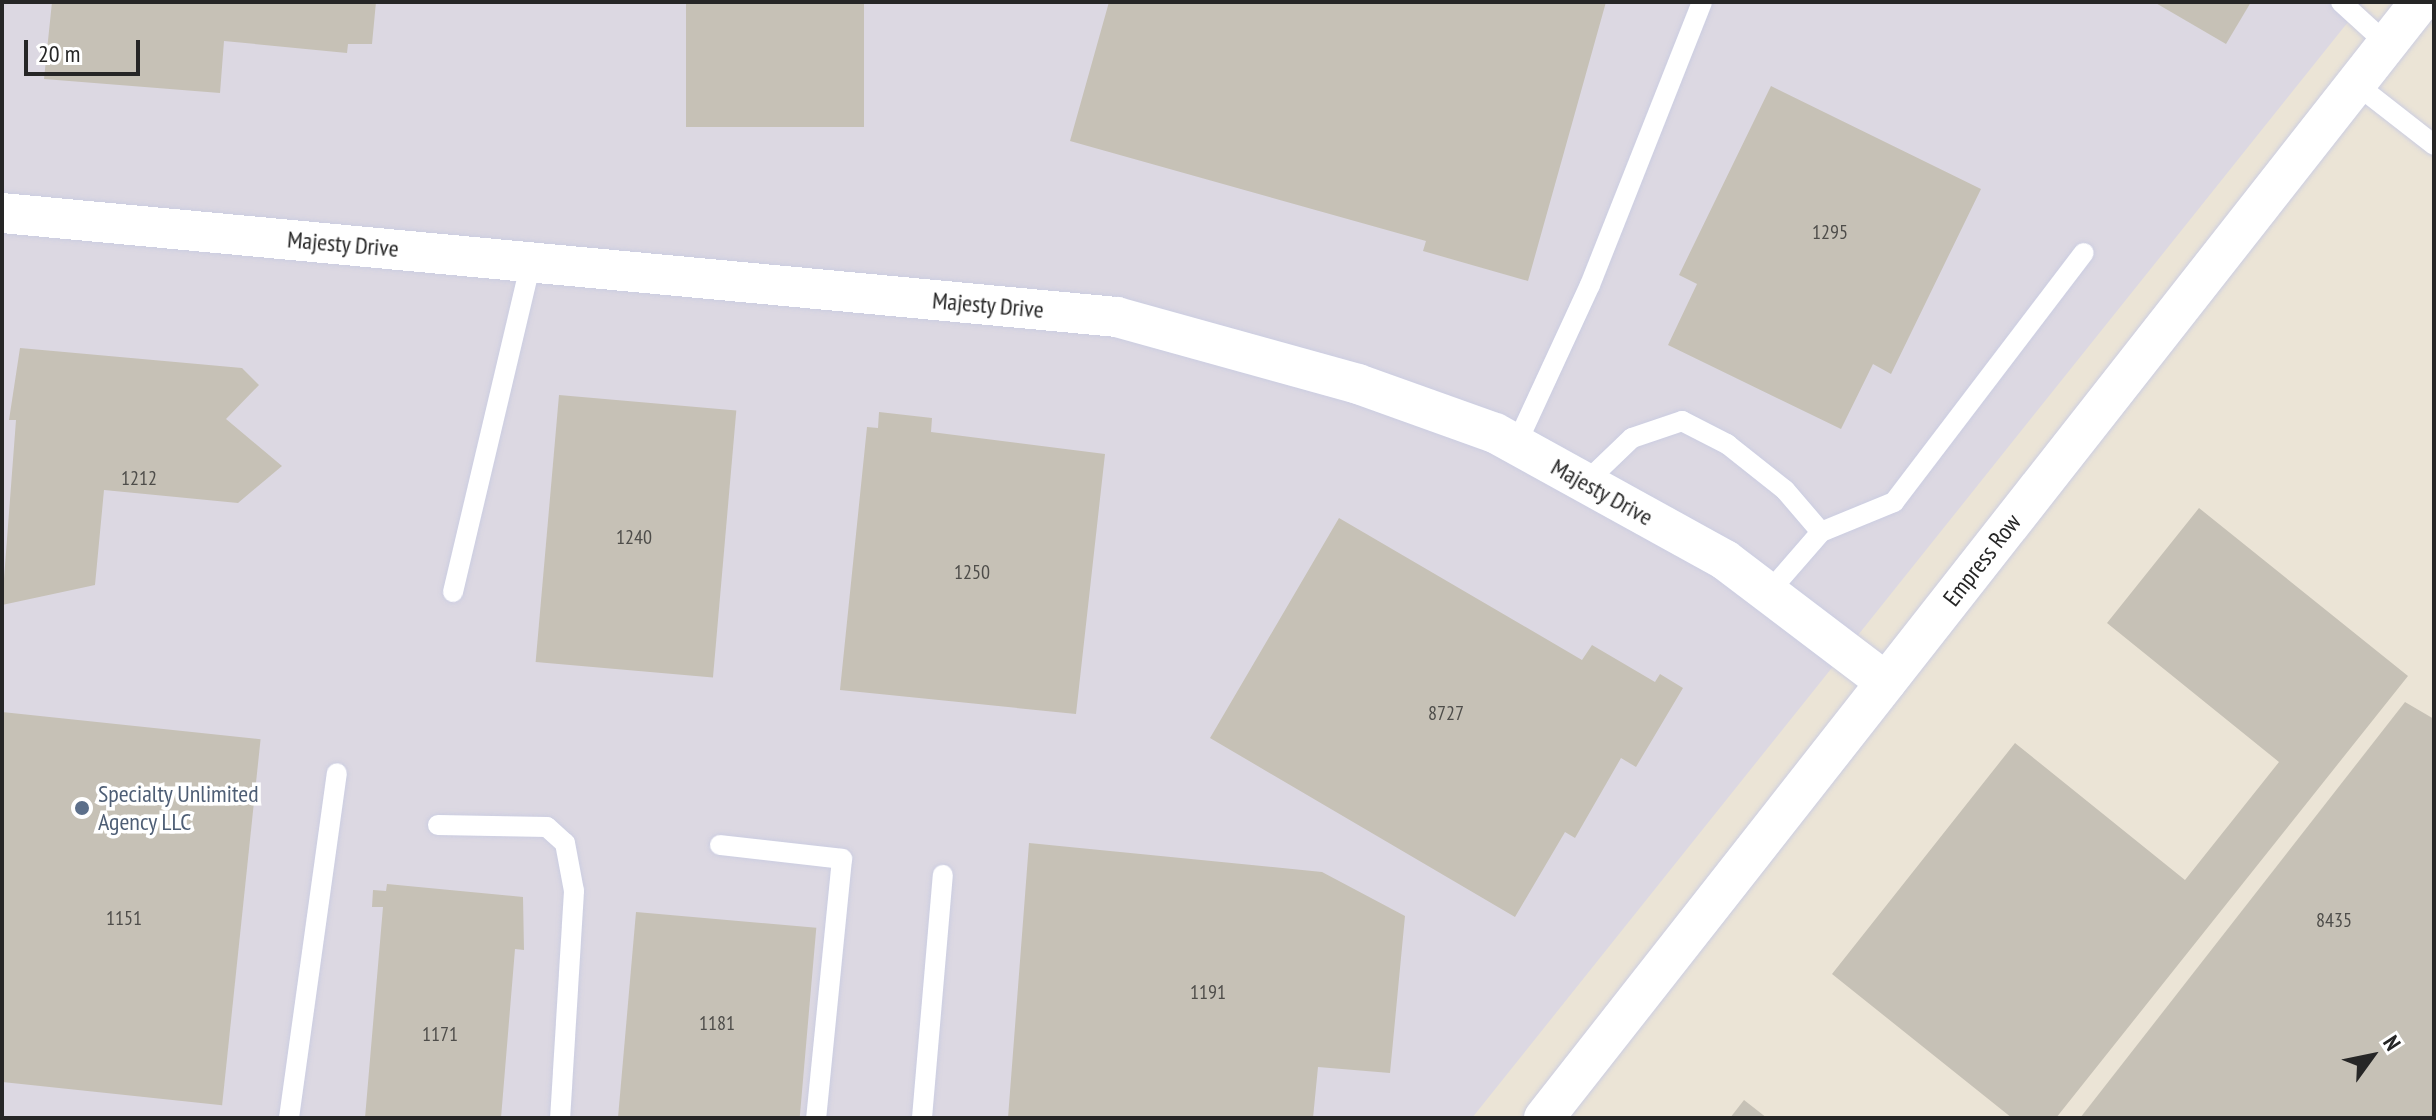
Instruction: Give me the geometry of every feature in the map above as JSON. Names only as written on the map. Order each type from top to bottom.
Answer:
[{"type":"street","name":"Empress Row","points":[[1544,1118],[2420,2]]},
{"type":"street","name":"Majesty Drive","points":[[2,213],[1117,317],[1388,394],[1516,445],[1725,560],[1886,682]]},
{"type":"lane","points":[[1516,445],[1590,285],[1702,2]]},
{"type":"lane","points":[[2341,2],[2387,44]]},
{"type":"lane","points":[[2356,84],[2434,145]]},
{"type":"lane","points":[[1768,593],[1821,532],[1894,502],[2084,253]]},
{"type":"lane","points":[[453,592],[531,261]]},
{"type":"lane","points":[[1585,483],[1632,438],[1682,421],[1739,453],[1785,490],[1821,532]]},
{"type":"lane","points":[[289,1118],[337,773]]},
{"type":"lane","points":[[438,825],[547,827],[565,843],[574,891],[560,1118]]},
{"type":"lane","points":[[720,845],[842,859],[816,1118]]},
{"type":"lane","points":[[922,1118],[943,875]]},
{"type":"shaded area","points":[[2,2],[2364,2],[1472,1118],[2,1118]]},
{"type":"building","points":[[52,2],[376,2],[372,44],[348,44],[347,53],[224,41],[220,93],[44,79]]},
{"type":"building","points":[[686,2],[864,2],[864,127],[686,127]]},
{"type":"building","points":[[1109,2],[1606,2],[1528,281],[1423,251],[1426,241],[1070,141]]},
{"type":"building","points":[[2154,2],[2251,2],[2226,44]]},
{"type":"building","points":[[1771,86],[1981,189],[1891,374],[1873,364],[1841,429],[1668,345],[1697,284],[1679,275]]},
{"type":"building","points":[[20,348],[242,368],[259,385],[226,419],[282,466],[238,503],[104,490],[95,585],[2,605],[16,420],[9,420]]},
{"type":"building","points":[[559,395],[736,411],[713,677],[536,662]]},
{"type":"building","points":[[879,412],[932,418],[931,432],[1105,454],[1076,714],[840,690],[867,427],[878,428]]},
{"type":"building","points":[[2199,508],[2408,676],[2056,1118],[2012,1118],[1832,974],[2015,743],[2185,880],[2279,762],[2107,623]]},
{"type":"building","points":[[1339,518],[1582,660],[1592,645],[1655,682],[1660,674],[1683,688],[1636,767],[1621,758],[1575,838],[1565,832],[1515,917],[1210,738]]},
{"type":"building","points":[[2405,702],[2434,719],[2434,1118],[2080,1118]]},
{"type":"building","points":[[2,712],[261,739],[222,1105],[2,1082]]},
{"type":"building","points":[[1029,843],[1322,872],[1405,916],[1390,1073],[1318,1067],[1313,1118],[1008,1118]]},
{"type":"building","points":[[387,884],[523,897],[524,950],[515,949],[501,1118],[365,1118],[383,907],[372,907],[373,890],[386,891]]},
{"type":"building","points":[[636,912],[816,928],[800,1118],[618,1118]]},
{"type":"building","points":[[1744,1100],[1767,1118],[1730,1118]]},
{"type":"place","name":"Specialty Unlimited Agency LLC","points":[[82,808]]}]
